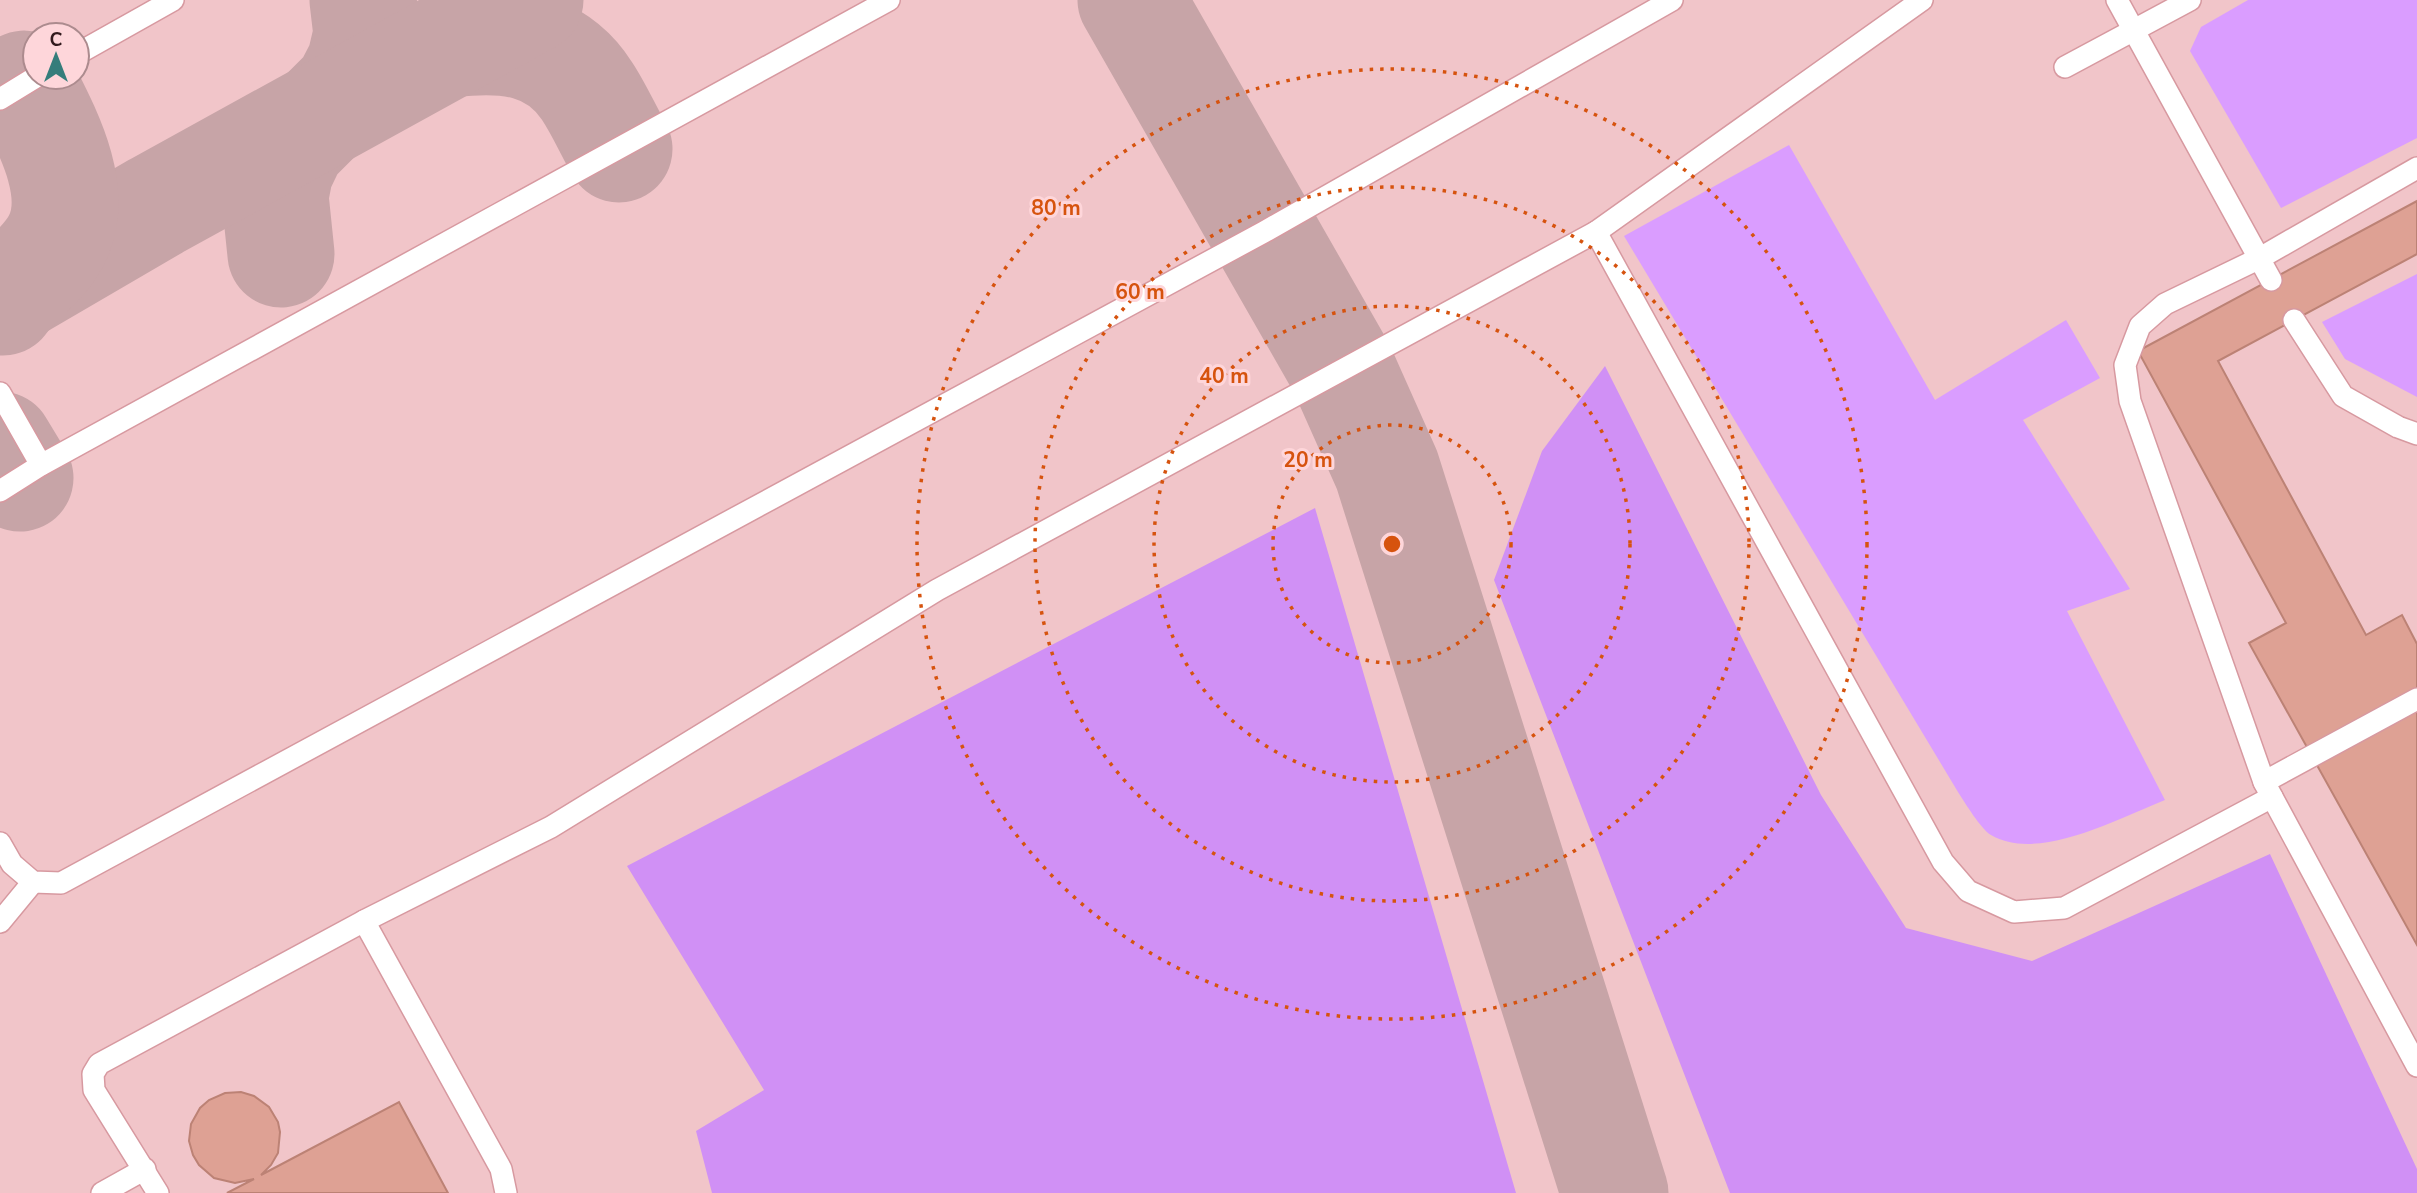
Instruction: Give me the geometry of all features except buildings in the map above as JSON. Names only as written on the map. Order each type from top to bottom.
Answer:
[{"type":"lane","points":[[91,46],[173,0]]},
{"type":"lane","points":[[0,491],[41,465],[889,0]]},
{"type":"lane","points":[[0,843],[12,864],[33,882],[61,883],[1264,232],[1672,0]]},
{"type":"lane","points":[[159,1193],[94,1090],[93,1074],[99,1064],[364,921],[551,827],[937,590],[1596,232],[1922,0]]},
{"type":"lane","points":[[2117,0],[2271,280]]},
{"type":"lane","points":[[2065,67],[2190,0]]},
{"type":"lane","points":[[0,99],[21,86]]},
{"type":"lane","points":[[2417,169],[2260,258],[2165,304],[2140,326],[2125,365],[2130,401],[2268,790],[2417,1066]]},
{"type":"lane","points":[[1596,232],[1943,862],[1968,891],[2014,912],[2064,908],[2268,790],[2417,699]]},
{"type":"lane","points":[[2294,320],[2343,396],[2398,427],[2417,434]]},
{"type":"lane","points":[[0,393],[41,465]]},
{"type":"lane","points":[[0,922],[33,882]]},
{"type":"lane","points":[[364,921],[501,1169],[506,1193]]},
{"type":"lane","points":[[102,1193],[145,1169]]},
{"type":"shaded area","points":[[0,0],[2417,0],[2417,1193],[0,1193]]},
{"type":"shaded area","points":[[2248,0],[2417,0],[2417,138],[2281,208],[2190,51],[2201,27]]},
{"type":"shaded area","points":[[1789,145],[1935,400],[2066,320],[2100,378],[2023,420],[2130,589],[2067,611],[2165,800],[2078,835],[2055,841],[2032,844],[2010,842],[1987,832],[1958,792],[1624,236]]},
{"type":"shaded area","points":[[2417,274],[2417,397],[2345,359],[2322,322]]},
{"type":"shaded area","points":[[1605,366],[1821,795],[1906,928],[2032,961],[2270,854],[2417,1169],[2417,1193],[1730,1193],[1494,580],[1542,451]]},
{"type":"shaded area","points":[[1315,508],[1516,1193],[712,1193],[696,1131],[764,1090],[627,866]]},
{"type":"taxiway","points":[[281,254],[275,196],[280,170],[293,143],[347,89],[360,64],[367,34],[363,0]]},
{"type":"taxiway","points":[[0,297],[156,206],[530,0]]},
{"type":"taxiway","points":[[1131,0],[1342,369],[1387,470],[1615,1193]]},
{"type":"taxiway","points":[[451,44],[509,43],[527,46],[560,62],[587,91],[619,149]]},
{"type":"taxiway","points":[[3,302],[51,250],[63,222],[65,202],[58,161],[28,91]]},
{"type":"taxiway","points":[[0,445],[20,478]]}]
